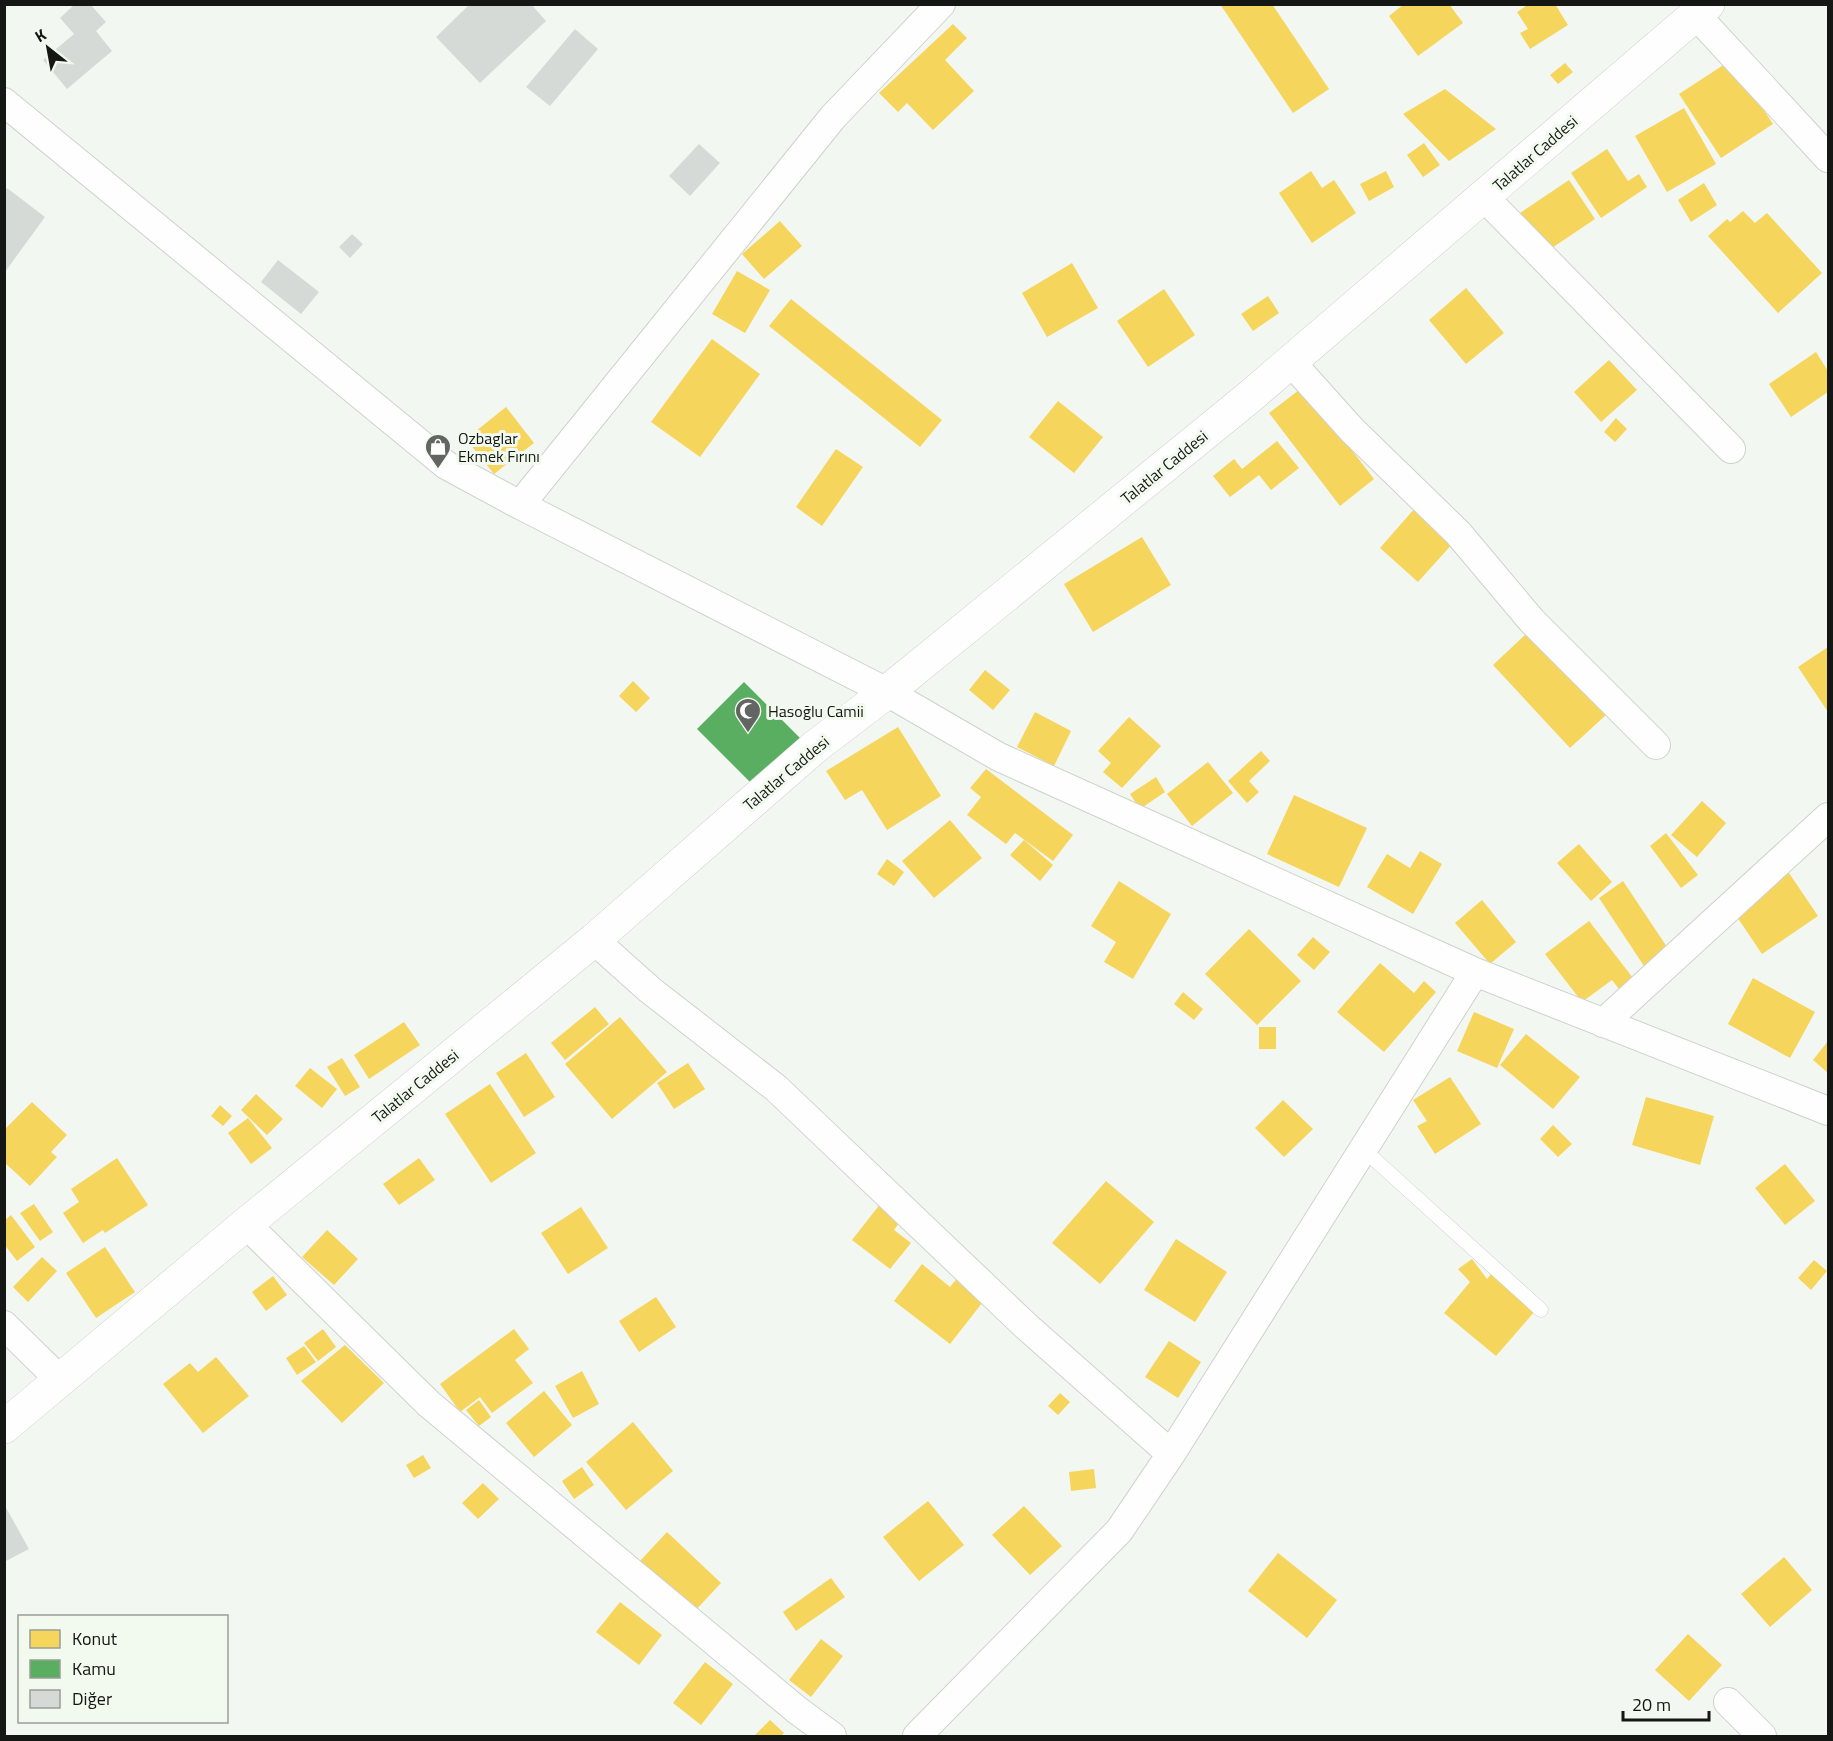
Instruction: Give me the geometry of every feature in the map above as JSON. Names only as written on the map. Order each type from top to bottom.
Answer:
[{"type":"street","points":[[520,505],[833,117],[941,4]]},
{"type":"street","points":[[1702,10],[1828,158]]},
{"type":"street","name":"Talatlar Caddesi","points":[[4,1427],[246,1224],[594,940],[816,746],[887,692],[1290,362],[1702,10]]},
{"type":"street","points":[[9,118],[446,465],[887,692],[999,757],[1475,972],[1828,1111]]},
{"type":"street","points":[[1484,196],[1731,449]]},
{"type":"street","points":[[1290,362],[1352,430],[1458,533],[1532,621],[1656,745]]},
{"type":"street","points":[[1604,1023],[1828,817]]},
{"type":"street","points":[[594,940],[650,990],[776,1088],[1026,1326],[1171,1455]]},
{"type":"street","points":[[916,1737],[1119,1531],[1171,1455],[1475,972]]},
{"type":"street","points":[[246,1224],[429,1404],[832,1737]]},
{"type":"street","points":[[4,1325],[60,1380]]},
{"type":"street","points":[[1728,1702],[1762,1737]]},
{"type":"lane","points":[[1363,1149],[1541,1310]]},
{"type":"building: Konut","points":[[1220,4],[1272,4],[1329,89],[1293,113]]},
{"type":"building: Konut","points":[[1404,4],[1449,4],[1463,23],[1418,56],[1389,16]]},
{"type":"building: Konut","points":[[1529,4],[1555,4],[1568,25],[1530,49],[1520,33],[1528,29],[1517,12]]},
{"type":"building: Konut","points":[[953,24],[967,38],[945,60],[974,91],[933,130],[907,103],[898,112],[879,93]]},
{"type":"building: Konut","points":[[1731,60],[1773,124],[1721,158],[1679,94]]},
{"type":"building: Konut","points":[[1565,63],[1573,72],[1558,84],[1550,75]]},
{"type":"building: Konut","points":[[1445,89],[1496,129],[1449,161],[1403,114]]},
{"type":"building: Konut","points":[[1684,108],[1716,164],[1667,192],[1635,136]]},
{"type":"building: Konut","points":[[1424,143],[1440,165],[1423,177],[1407,155]]},
{"type":"building: Konut","points":[[1607,149],[1628,181],[1639,174],[1647,187],[1601,218],[1571,173]]},
{"type":"building: Konut","points":[[1311,171],[1322,188],[1334,180],[1356,213],[1312,243],[1279,193]]},
{"type":"building: Konut","points":[[1386,171],[1394,187],[1369,201],[1360,184]]},
{"type":"building: Konut","points":[[1569,180],[1595,219],[1546,252],[1520,213]]},
{"type":"building: Konut","points":[[1704,183],[1717,205],[1691,222],[1678,200]]},
{"type":"building: Konut","points":[[1743,211],[1755,223],[1767,213],[1822,273],[1778,313],[1708,236],[1727,219],[1730,222]]},
{"type":"building: Konut","points":[[780,221],[802,246],[764,279],[742,254]]},
{"type":"building: Konut","points":[[1072,263],[1098,308],[1047,337],[1022,293]]},
{"type":"building: Konut","points":[[737,271],[770,290],[745,333],[712,314]]},
{"type":"building: Konut","points":[[1466,288],[1504,333],[1466,364],[1429,320]]},
{"type":"building: Konut","points":[[1164,289],[1195,335],[1148,367],[1117,321]]},
{"type":"building: Konut","points":[[1268,296],[1279,313],[1253,331],[1241,314]]},
{"type":"building: Konut","points":[[791,299],[942,420],[920,447],[769,326]]},
{"type":"building: Konut","points":[[712,339],[760,374],[700,457],[651,422]]},
{"type":"building: Konut","points":[[1816,352],[1828,371],[1828,392],[1791,417],[1769,384]]},
{"type":"building: Konut","points":[[1609,360],[1637,390],[1601,422],[1574,392]]},
{"type":"building: Konut","points":[[1303,387],[1374,479],[1340,506],[1269,413]]},
{"type":"building: Konut","points":[[1058,401],[1103,437],[1074,473],[1029,437]]},
{"type":"building: Konut","points":[[506,407],[534,443],[494,474],[466,439]]},
{"type":"building: Konut","points":[[1616,418],[1627,429],[1615,442],[1604,432]]},
{"type":"building: Konut","points":[[1277,441],[1299,468],[1271,490],[1259,475],[1230,497],[1213,476],[1234,459],[1242,469]]},
{"type":"building: Konut","points":[[836,449],[863,467],[822,526],[796,507]]},
{"type":"building: Konut","points":[[1415,508],[1454,542],[1418,582],[1380,548]]},
{"type":"building: Konut","points":[[1142,537],[1171,585],[1093,632],[1064,584]]},
{"type":"building: Konut","points":[[1528,632],[1607,714],[1570,748],[1493,665]]},
{"type":"building: Konut","points":[[1828,647],[1828,712],[1798,667]]},
{"type":"building: Konut","points":[[985,670],[1010,690],[993,710],[969,690]]},
{"type":"building: Konut","points":[[633,681],[650,698],[636,712],[619,696]]},
{"type":"building: Konut","points":[[1035,712],[1071,731],[1054,766],[1017,747]]},
{"type":"building: Konut","points":[[1129,717],[1161,746],[1122,788],[1103,772],[1111,763],[1098,751]]},
{"type":"building: Konut","points":[[898,727],[941,796],[887,830],[862,790],[845,800],[826,771]]},
{"type":"building: Konut","points":[[1261,751],[1270,761],[1249,781],[1259,792],[1247,803],[1228,781]]},
{"type":"building: Konut","points":[[1208,762],[1233,793],[1192,826],[1167,794]]},
{"type":"building: Konut","points":[[986,769],[1073,835],[1053,861],[1015,833],[1006,844],[967,815],[981,797],[970,788]]},
{"type":"building: Konut","points":[[1156,777],[1165,792],[1140,809],[1130,794]]},
{"type":"building: Konut","points":[[1294,795],[1367,828],[1339,887],[1267,854]]},
{"type":"building: Konut","points":[[1702,801],[1726,823],[1697,857],[1671,835]]},
{"type":"building: Konut","points":[[950,820],[982,858],[934,898],[902,861]]},
{"type":"building: Konut","points":[[1666,833],[1698,875],[1681,888],[1650,846]]},
{"type":"building: Konut","points":[[1024,840],[1053,865],[1040,881],[1010,855]]},
{"type":"building: Konut","points":[[1579,844],[1612,882],[1591,901],[1557,863]]},
{"type":"building: Konut","points":[[1420,851],[1442,864],[1413,914],[1367,887],[1387,854],[1410,868]]},
{"type":"building: Konut","points":[[887,859],[904,872],[894,886],[877,874]]},
{"type":"building: Konut","points":[[1789,873],[1818,916],[1762,954],[1733,911]]},
{"type":"building: Konut","points":[[1119,881],[1171,914],[1133,979],[1104,962],[1116,942],[1091,926]]},
{"type":"building: Konut","points":[[1623,881],[1669,950],[1644,966],[1599,898]]},
{"type":"building: Konut","points":[[1482,900],[1516,942],[1490,964],[1455,923]]},
{"type":"building: Konut","points":[[1589,921],[1633,978],[1619,989],[1612,980],[1582,1002],[1545,954]]},
{"type":"building: Konut","points":[[1249,929],[1301,981],[1257,1025],[1205,974]]},
{"type":"building: Konut","points":[[1313,937],[1330,952],[1314,970],[1297,955]]},
{"type":"building: Konut","points":[[1380,963],[1414,993],[1424,981],[1436,992],[1384,1052],[1337,1012]]},
{"type":"building: Konut","points":[[1753,978],[1815,1012],[1790,1058],[1728,1024]]},
{"type":"building: Konut","points":[[1183,992],[1203,1009],[1194,1020],[1174,1004]]},
{"type":"building: Konut","points":[[595,1007],[609,1024],[565,1060],[551,1043]]},
{"type":"building: Konut","points":[[1474,1012],[1514,1029],[1497,1068],[1457,1051]]},
{"type":"building: Konut","points":[[620,1017],[667,1072],[612,1119],[565,1064]]},
{"type":"building: Konut","points":[[404,1022],[420,1045],[369,1079],[354,1055]]},
{"type":"building: Konut","points":[[1259,1027],[1276,1027],[1276,1049],[1259,1049]]},
{"type":"building: Konut","points":[[1526,1034],[1580,1077],[1553,1109],[1500,1065]]},
{"type":"building: Konut","points":[[1828,1041],[1828,1073],[1813,1060]]},
{"type":"building: Konut","points":[[526,1053],[555,1097],[524,1117],[496,1073]]},
{"type":"building: Konut","points":[[342,1058],[360,1087],[345,1096],[327,1067]]},
{"type":"building: Konut","points":[[688,1063],[705,1089],[674,1109],[657,1083]]},
{"type":"building: Konut","points":[[310,1068],[337,1089],[322,1108],[295,1086]]},
{"type":"building: Konut","points":[[1450,1077],[1481,1124],[1435,1154],[1417,1126],[1427,1121],[1413,1100]]},
{"type":"building: Konut","points":[[490,1084],[536,1153],[491,1183],[445,1114]]},
{"type":"building: Konut","points":[[256,1094],[283,1119],[267,1135],[241,1110]]},
{"type":"building: Konut","points":[[1646,1097],[1714,1116],[1700,1165],[1632,1145]]},
{"type":"building: Konut","points":[[1283,1100],[1313,1129],[1284,1157],[1255,1128]]},
{"type":"building: Konut","points":[[32,1102],[67,1135],[51,1152],[57,1157],[30,1186],[4,1162],[4,1130]]},
{"type":"building: Konut","points":[[220,1105],[232,1116],[223,1126],[211,1116]]},
{"type":"building: Konut","points":[[248,1118],[272,1148],[251,1164],[228,1133]]},
{"type":"building: Konut","points":[[1553,1125],[1572,1144],[1558,1157],[1540,1139]]},
{"type":"building: Konut","points":[[117,1158],[148,1205],[105,1233],[103,1230],[83,1243],[63,1213],[79,1202],[71,1189]]},
{"type":"building: Konut","points":[[419,1158],[435,1180],[399,1205],[383,1184]]},
{"type":"building: Konut","points":[[1785,1164],[1815,1201],[1785,1225],[1755,1188]]},
{"type":"building: Konut","points":[[1106,1181],[1154,1222],[1100,1284],[1052,1243]]},
{"type":"building: Konut","points":[[881,1203],[902,1219],[894,1230],[911,1243],[890,1269],[852,1240]]},
{"type":"building: Konut","points":[[34,1204],[53,1232],[40,1241],[20,1213]]},
{"type":"building: Konut","points":[[581,1207],[608,1248],[568,1274],[541,1233]]},
{"type":"building: Konut","points":[[11,1215],[35,1247],[17,1261],[4,1244],[4,1221]]},
{"type":"building: Konut","points":[[327,1230],[358,1259],[334,1285],[302,1257]]},
{"type":"building: Konut","points":[[1176,1239],[1227,1272],[1195,1322],[1144,1290]]},
{"type":"building: Konut","points":[[105,1247],[135,1292],[96,1318],[66,1273]]},
{"type":"building: Konut","points":[[42,1257],[57,1271],[28,1302],[13,1287]]},
{"type":"building: Konut","points":[[1472,1259],[1487,1279],[1491,1274],[1535,1311],[1496,1356],[1444,1313],[1470,1282],[1458,1269]]},
{"type":"building: Konut","points":[[1814,1260],[1827,1271],[1811,1290],[1798,1278]]},
{"type":"building: Konut","points":[[922,1264],[950,1287],[958,1277],[986,1298],[950,1344],[894,1301]]},
{"type":"building: Konut","points":[[273,1276],[287,1295],[266,1311],[252,1292]]},
{"type":"building: Konut","points":[[656,1297],[676,1327],[639,1352],[619,1321]]},
{"type":"building: Konut","points":[[323,1329],[336,1347],[318,1361],[304,1343]]},
{"type":"building: Konut","points":[[514,1329],[529,1349],[515,1360],[533,1383],[492,1413],[480,1397],[460,1412],[440,1384]]},
{"type":"building: Konut","points":[[1169,1341],[1201,1362],[1178,1398],[1145,1377]]},
{"type":"building: Konut","points":[[345,1345],[384,1383],[342,1423],[301,1381]]},
{"type":"building: Konut","points":[[304,1346],[316,1362],[297,1375],[286,1358]]},
{"type":"building: Konut","points":[[216,1357],[249,1396],[203,1433],[163,1384],[190,1363],[198,1372]]},
{"type":"building: Konut","points":[[582,1371],[599,1404],[573,1418],[555,1386]]},
{"type":"building: Konut","points":[[544,1391],[572,1425],[534,1457],[506,1423]]},
{"type":"building: Konut","points":[[1060,1393],[1070,1402],[1058,1415],[1048,1406]]},
{"type":"building: Konut","points":[[479,1400],[491,1417],[479,1426],[466,1410]]},
{"type":"building: Konut","points":[[633,1422],[673,1471],[626,1510],[586,1462]]},
{"type":"building: Konut","points":[[423,1455],[431,1468],[414,1478],[406,1465]]},
{"type":"building: Konut","points":[[582,1467],[594,1485],[574,1499],[562,1481]]},
{"type":"building: Konut","points":[[1094,1469],[1096,1488],[1071,1491],[1069,1472]]},
{"type":"building: Konut","points":[[483,1483],[499,1499],[478,1519],[462,1503]]},
{"type":"building: Konut","points":[[928,1501],[964,1545],[919,1581],[883,1537]]},
{"type":"building: Konut","points":[[1024,1506],[1062,1546],[1030,1575],[992,1535]]},
{"type":"building: Konut","points":[[667,1532],[721,1583],[694,1612],[640,1561]]},
{"type":"building: Konut","points":[[1278,1553],[1337,1600],[1307,1638],[1248,1591]]},
{"type":"building: Konut","points":[[1784,1557],[1812,1590],[1770,1627],[1741,1594]]},
{"type":"building: Konut","points":[[831,1578],[845,1597],[796,1631],[783,1612]]},
{"type":"building: Konut","points":[[620,1602],[662,1635],[639,1665],[596,1632]]},
{"type":"building: Konut","points":[[1688,1634],[1722,1665],[1689,1701],[1655,1670]]},
{"type":"building: Konut","points":[[821,1639],[843,1656],[811,1697],[789,1680]]},
{"type":"building: Konut","points":[[705,1662],[733,1684],[701,1725],[673,1703]]},
{"type":"building: Konut","points":[[770,1720],[784,1733],[781,1736],[754,1736]]},
{"type":"building: Kamu","name":"Hasoğlu Camii","points":[[744,682],[800,738],[753,785],[697,729]]},
{"type":"building: Diğer","points":[[75,4],[90,4],[106,22],[96,31],[112,51],[67,89],[43,60],[74,34],[60,18]]},
{"type":"building: Diğer","points":[[470,4],[531,4],[546,21],[480,83],[436,37]]},
{"type":"building: Diğer","points":[[575,29],[598,49],[550,106],[526,87]]},
{"type":"building: Diğer","points":[[699,144],[720,163],[690,196],[669,176]]},
{"type":"building: Diğer","points":[[7,188],[45,217],[5,272],[5,191]]},
{"type":"building: Diğer","points":[[352,234],[363,244],[350,258],[339,247]]},
{"type":"building: Diğer","points":[[278,260],[319,292],[301,314],[261,282]]},
{"type":"building: Diğer","points":[[4,1504],[29,1549],[4,1562]]},
{"type":"place","name":"Ozbaglar Ekmek Fırını","points":[[438,470]]},
{"type":"place","name":"Hasoğlu Camii","points":[[748,734]]}]
